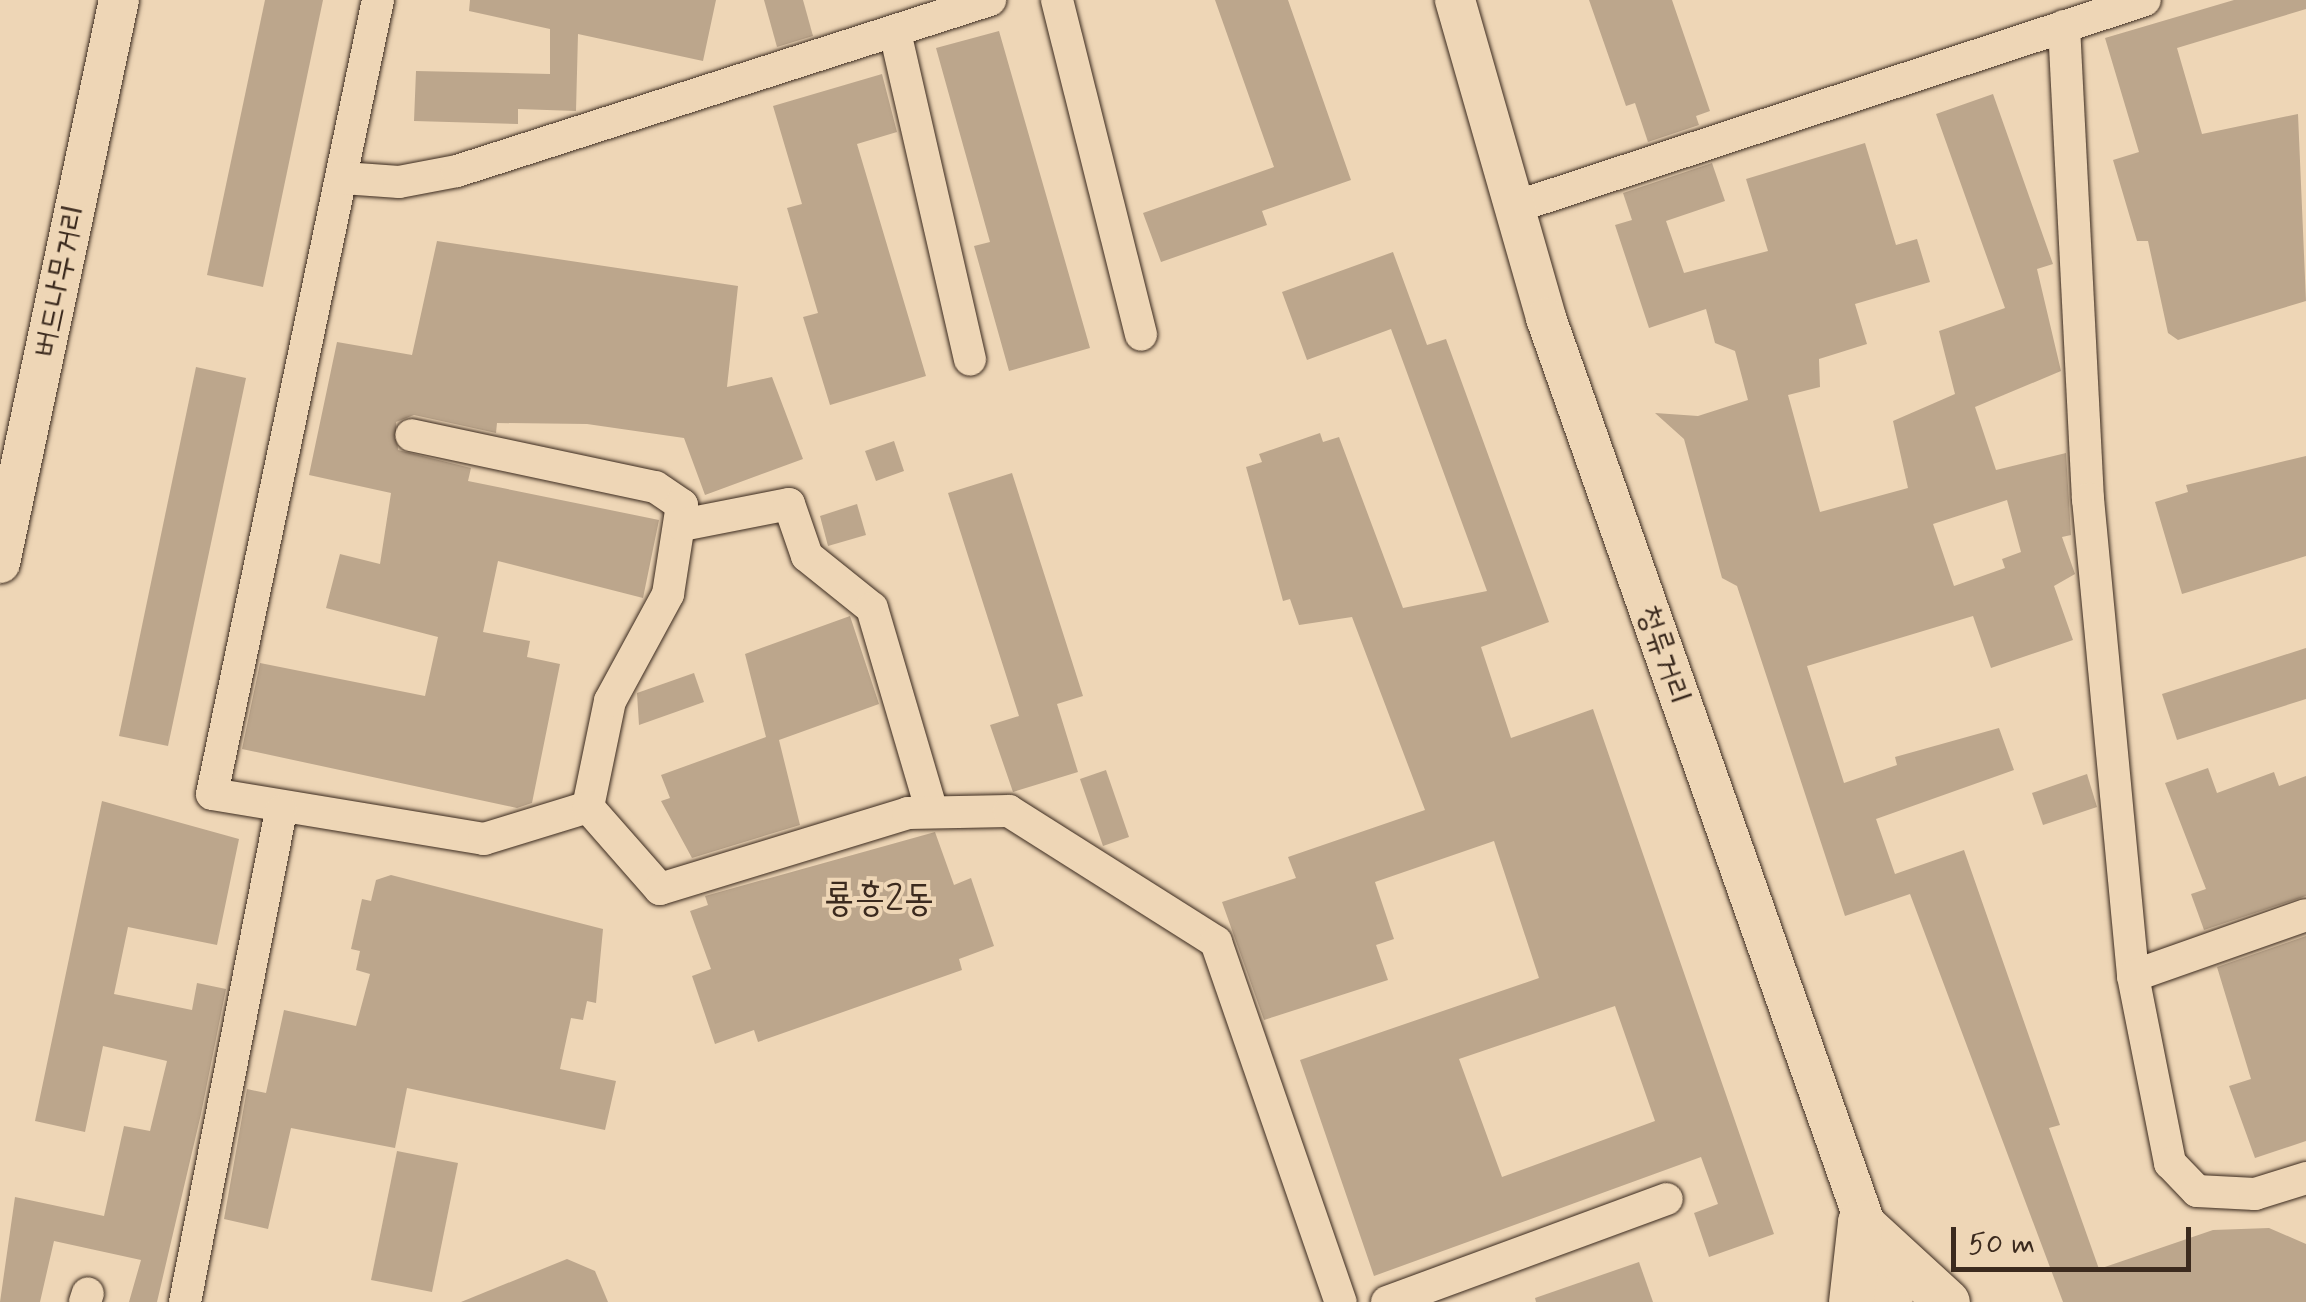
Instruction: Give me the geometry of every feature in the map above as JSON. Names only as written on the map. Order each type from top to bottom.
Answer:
[{"type":"highway","points":[[1851,1302],[1860,1222]]},
{"type":"highway","points":[[1860,1222],[1947,1302]]},
{"type":"main road","name":"버드나무거리","points":[[0,562],[119,0]]},
{"type":"main road","name":"청류거리","points":[[1455,0],[1512,208],[1860,1222],[1892,1302]]},
{"type":"street","points":[[378,0],[212,794],[281,811],[484,838],[588,807]]},
{"type":"street","points":[[343,178],[399,182],[457,171],[990,0]]},
{"type":"street","points":[[1057,0],[1142,335]]},
{"type":"street","points":[[1512,208],[2145,0]]},
{"type":"street","points":[[2064,26],[2088,499],[2133,976],[2170,1164],[2197,1191],[2255,1194],[2306,1178]]},
{"type":"street","points":[[895,32],[970,360]]},
{"type":"street","points":[[411,435],[655,486],[682,504],[682,525],[668,594],[610,701],[588,807]]},
{"type":"street","points":[[682,525],[788,504],[807,556],[842,575],[872,608],[931,809]]},
{"type":"street","points":[[588,807],[660,888],[931,809],[1009,812],[1216,942],[1341,1302]]},
{"type":"street","points":[[185,1302],[281,811]]},
{"type":"street","points":[[2133,976],[2306,915]]},
{"type":"street","points":[[1388,1302],[1667,1199]]},
{"type":"building","points":[[265,0],[323,0],[263,287],[207,275]]},
{"type":"building","points":[[470,0],[716,0],[703,61],[578,34],[576,111],[518,109],[518,124],[414,121],[416,71],[550,74],[550,29],[469,11]]},
{"type":"building","points":[[764,0],[803,0],[813,36],[777,47]]},
{"type":"building","points":[[1215,0],[1288,0],[1351,180],[1262,211],[1267,225],[1161,262],[1143,213],[1274,167]]},
{"type":"building","points":[[1589,0],[1672,0],[1710,111],[1696,116],[1699,125],[1648,142],[1635,103],[1626,106]]},
{"type":"building","points":[[2234,0],[2306,0],[2306,9],[2177,48],[2202,134],[2298,114],[2306,301],[2178,340],[2168,333],[2148,241],[2137,241],[2113,160],[2139,152],[2105,38]]},
{"type":"building","points":[[999,31],[1090,348],[1009,371],[974,246],[990,242],[936,48]]},
{"type":"building","points":[[882,74],[897,132],[857,144],[926,376],[830,405],[803,317],[818,313],[787,208],[802,204],[773,106]]},
{"type":"building","points":[[1993,94],[2053,264],[2037,269],[2061,371],[1975,407],[1996,470],[2066,453],[2071,535],[2062,537],[2075,574],[2054,586],[2073,640],[1991,668],[1973,616],[1807,666],[1844,783],[1897,765],[1895,757],[1999,728],[2014,770],[1876,819],[1895,874],[1964,850],[2060,1125],[2049,1128],[2099,1269],[2213,1230],[2269,1228],[2306,1244],[2306,1302],[2063,1302],[1910,894],[1845,916],[1737,586],[1722,578],[1684,439],[1655,413],[1698,416],[1748,400],[1735,351],[1715,343],[1706,309],[1649,328],[1615,225],[1632,220],[1623,193],[1712,163],[1725,201],[1666,221],[1684,273],[1768,251],[1746,179],[1865,143],[1896,245],[1917,239],[1930,282],[1855,304],[1867,344],[1819,359],[1820,387],[1788,395],[1820,512],[1908,488],[1893,421],[1955,394],[1939,331],[2005,308],[1936,114]],"holes":[[[2007,500],[2021,552],[2002,559],[2005,568],[1954,586],[1933,524]]]},
{"type":"building","points":[[437,241],[738,286],[727,387],[772,377],[803,459],[705,495],[684,438],[587,424],[497,423],[496,433],[414,415],[396,422],[398,450],[471,468],[468,481],[659,520],[643,598],[498,561],[483,632],[530,641],[527,657],[560,664],[532,803],[517,808],[242,749],[260,663],[425,696],[438,637],[326,608],[340,554],[380,564],[391,493],[309,475],[337,342],[412,355]]},
{"type":"building","points":[[1393,252],[1427,345],[1446,339],[1549,622],[1481,647],[1511,738],[1593,709],[1774,1234],[1709,1257],[1694,1213],[1718,1204],[1701,1157],[1374,1276],[1300,1060],[1539,978],[1494,841],[1375,882],[1394,939],[1376,945],[1388,980],[1264,1020],[1222,902],[1296,878],[1288,857],[1425,810],[1352,617],[1299,625],[1290,599],[1283,601],[1246,467],[1262,462],[1259,454],[1320,433],[1323,442],[1339,437],[1403,608],[1487,591],[1391,329],[1307,360],[1282,292]],"holes":[[[1615,1006],[1655,1121],[1502,1177],[1459,1059]]]},
{"type":"building","points":[[196,367],[246,378],[168,746],[119,736]]},
{"type":"building","points":[[894,441],[904,471],[876,481],[865,451]]},
{"type":"building","points":[[2306,456],[2306,556],[2182,594],[2155,502],[2188,492],[2186,485]]},
{"type":"building","points":[[1012,473],[1083,696],[1057,704],[1078,772],[1013,792],[990,725],[1019,716],[948,493]]},
{"type":"building","points":[[857,504],[866,535],[828,546],[820,516]]},
{"type":"building","points":[[850,616],[879,704],[779,740],[800,825],[692,858],[661,801],[670,798],[661,775],[766,737],[745,654]]},
{"type":"building","points":[[2306,648],[2306,699],[2177,740],[2162,694]]},
{"type":"building","points":[[694,673],[704,702],[639,725],[637,693]]},
{"type":"building","points":[[2208,768],[2217,793],[2274,772],[2279,786],[2306,776],[2306,896],[2204,930],[2191,894],[2206,889],[2165,783]]},
{"type":"building","points":[[1106,770],[1129,837],[1103,846],[1080,779]]},
{"type":"building","points":[[2087,774],[2097,807],[2043,825],[2032,793]]},
{"type":"building","points":[[102,801],[239,839],[217,945],[128,927],[114,994],[192,1010],[197,983],[226,989],[201,1114],[157,1302],[129,1302],[141,1260],[54,1241],[40,1302],[0,1302],[15,1197],[104,1216],[124,1126],[150,1131],[167,1061],[103,1046],[85,1132],[35,1121]]},
{"type":"building","points":[[935,832],[954,885],[971,878],[994,946],[959,959],[962,970],[758,1042],[754,1030],[715,1044],[692,976],[711,969],[690,911],[708,905],[705,896]]},
{"type":"building","points":[[391,875],[603,929],[596,1003],[587,1001],[583,1020],[571,1018],[560,1069],[616,1081],[605,1130],[407,1088],[395,1148],[291,1128],[268,1229],[224,1219],[247,1089],[266,1093],[284,1010],[356,1026],[370,974],[356,970],[360,951],[351,949],[362,899],[371,901],[376,880]]},
{"type":"building","points":[[2306,936],[2306,1141],[2255,1158],[2229,1086],[2251,1079],[2217,967]]},
{"type":"building","points":[[397,1151],[458,1163],[432,1292],[371,1280]]},
{"type":"building","points":[[567,1259],[595,1271],[608,1302],[461,1302]]},
{"type":"building","points":[[1639,1262],[1653,1302],[1536,1302],[1535,1298]]},
{"type":"district","name":"룡흥2동","points":[[879,900]]}]
